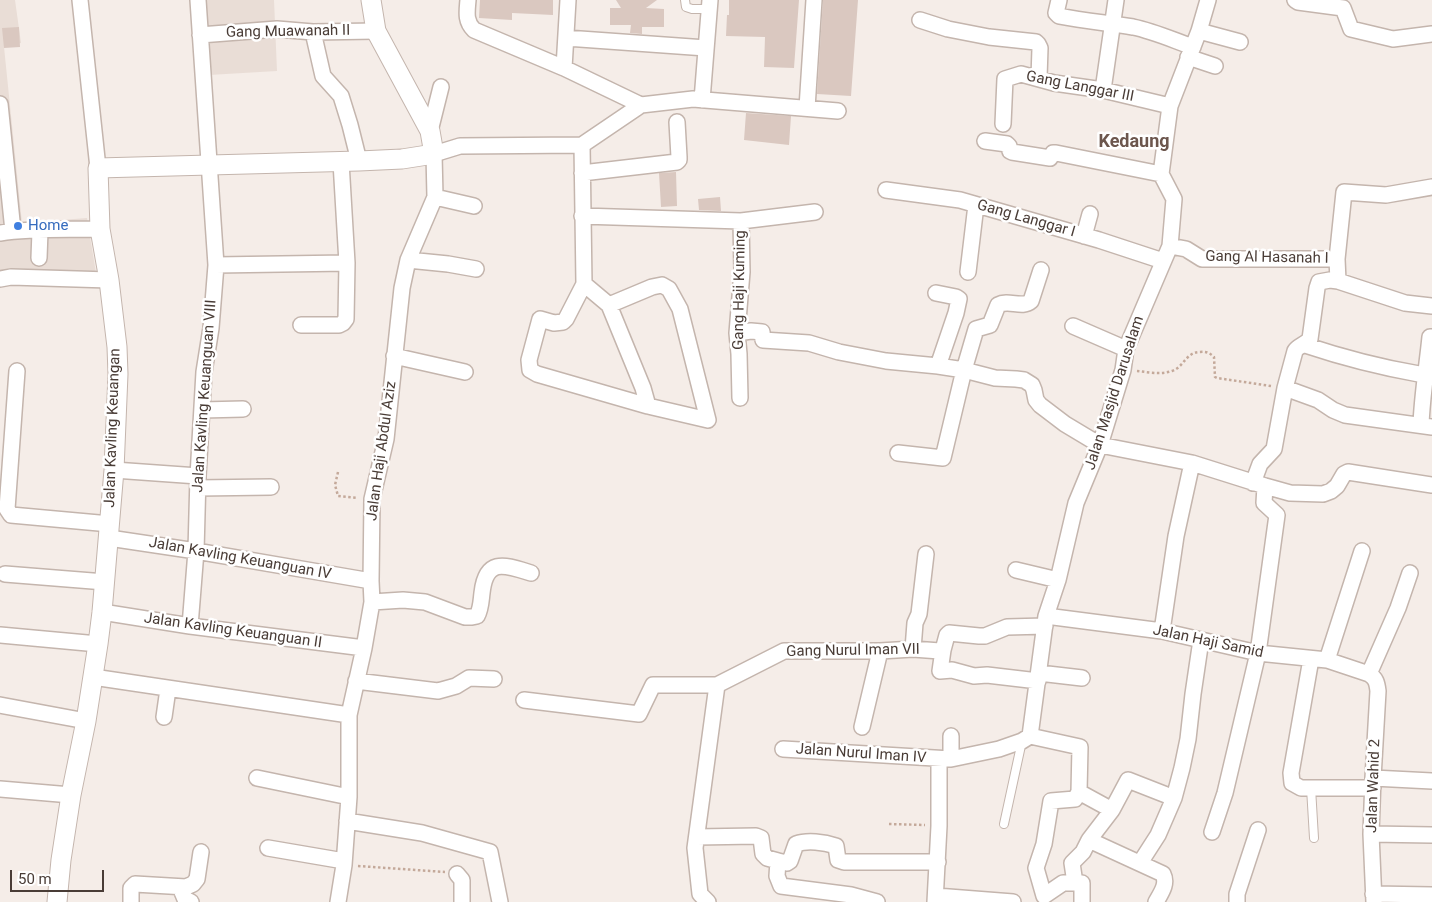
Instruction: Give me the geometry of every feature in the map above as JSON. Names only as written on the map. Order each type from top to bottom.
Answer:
[{"type":"street","points":[[80,0],[98,168],[350,161],[434,154],[460,146],[582,144],[641,105],[693,99],[838,111]]},
{"type":"street","name":"Jalan Kavling Keuanguan VIII","points":[[190,626],[196,551],[204,372],[216,264],[198,0]]},
{"type":"street","points":[[371,0],[376,31],[430,131],[434,154]]},
{"type":"street","points":[[468,0],[467,20],[474,30],[564,68],[641,105]]},
{"type":"street","points":[[564,68],[568,0]]},
{"type":"street","points":[[807,108],[814,0]]},
{"type":"street","points":[[1103,90],[1116,0]]},
{"type":"street","points":[[985,141],[1007,144],[1012,152],[1050,158],[1056,153],[1161,174],[1170,106],[1199,32],[1208,0]]},
{"type":"street","points":[[1295,0],[1343,8],[1351,29],[1393,39],[1432,34]]},
{"type":"street","points":[[702,100],[710,5]]},
{"type":"street","points":[[1058,7],[1084,21],[1134,27],[1151,32],[1215,66]]},
{"type":"street","points":[[920,20],[956,31],[1038,44],[1040,48],[1039,78]]},
{"type":"street","name":"Gang Muawanah II","points":[[200,35],[277,29],[313,32],[376,31]]},
{"type":"street","points":[[301,325],[341,324],[345,321],[346,316],[350,125],[341,96],[323,76],[313,32]]},
{"type":"street","points":[[1199,32],[1240,42]]},
{"type":"street","points":[[566,38],[706,48]]},
{"type":"street","name":"Gang Langgar III","points":[[1003,124],[1005,78],[1021,74],[1054,83],[1103,90],[1170,106]]},
{"type":"street","points":[[430,131],[441,87]]},
{"type":"street","points":[[0,104],[6,232],[100,230]]},
{"type":"street","points":[[582,173],[677,162],[679,160],[677,122]]},
{"type":"street","points":[[582,144],[584,284],[563,322],[554,323],[540,319],[528,360],[530,370],[536,374],[648,406],[708,420],[680,309],[669,289],[662,285],[652,287],[609,305]]},
{"type":"street","name":"Jalan Haji Abdul Aziz","points":[[338,902],[344,863],[349,798],[349,715],[372,602],[372,500],[386,439],[402,288],[408,260],[436,197],[434,154]]},
{"type":"street","name":"Jalan Kavling Keuangan","points":[[57,902],[71,795],[86,721],[98,644],[114,470],[118,374],[117,347],[109,280],[100,230],[98,168]]},
{"type":"street","name":"Jalan Masjid Darusalam","points":[[1026,739],[1038,677],[1045,621],[1058,580],[1076,503],[1100,445],[1123,370],[1126,349],[1170,246],[1174,199],[1161,174]]},
{"type":"street","points":[[1338,281],[1337,259],[1344,192],[1386,195],[1432,187]]},
{"type":"street","name":"Gang Langgar I","points":[[886,190],[976,204],[1163,261]]},
{"type":"street","points":[[436,197],[474,206]]},
{"type":"street","points":[[968,272],[976,204]]},
{"type":"street","points":[[741,221],[815,212]]},
{"type":"street","points":[[1084,236],[1090,214]]},
{"type":"street","name":"Gang Haji Kuming","points":[[582,216],[741,221],[742,272],[736,333],[739,354],[740,398]]},
{"type":"street","points":[[40,230],[40,258]]},
{"type":"street","name":"Gang Al Hasanah I","points":[[1170,246],[1186,249],[1202,259],[1337,259]]},
{"type":"street","points":[[408,260],[476,269]]},
{"type":"street","points":[[216,264],[347,263]]},
{"type":"street","points":[[898,454],[943,458],[976,329],[992,323],[998,304],[1003,302],[1028,304],[1031,301],[1041,270]]},
{"type":"street","points":[[0,279],[11,277],[109,280]]},
{"type":"street","points":[[1212,832],[1225,793],[1258,653],[1277,514],[1264,503],[1259,485],[1260,464],[1274,449],[1285,388],[1295,351],[1297,348],[1305,345],[1310,339],[1317,288],[1320,282],[1338,281],[1405,303],[1432,306]]},
{"type":"street","points":[[584,284],[609,305],[643,388],[648,406]]},
{"type":"street","points":[[936,293],[959,299],[938,366]]},
{"type":"street","points":[[1073,326],[1126,349]]},
{"type":"street","points":[[736,333],[762,332],[763,340],[809,343],[839,352],[886,361],[938,366],[996,378],[1024,380],[1032,385],[1036,400],[1040,405],[1065,424],[1100,445],[1192,463],[1290,493],[1323,494],[1337,486],[1344,474],[1348,472],[1432,485]]},
{"type":"street","points":[[1285,388],[1318,400],[1345,415],[1378,421],[1427,426],[1422,400],[1431,337]]},
{"type":"street","points":[[1305,345],[1339,357],[1419,374]]},
{"type":"street","points":[[394,356],[464,372]]},
{"type":"street","points":[[7,409],[17,371]]},
{"type":"street","name":"Jalan Kavling Keuanguan IV","points":[[7,409],[7,509],[11,515],[109,531],[196,551],[371,581]]},
{"type":"street","points":[[202,410],[243,409]]},
{"type":"street","points":[[1162,631],[1176,536],[1192,463]]},
{"type":"street","points":[[114,470],[198,482],[271,487]]},
{"type":"street","points":[[1327,660],[1362,551]]},
{"type":"street","points":[[913,648],[926,554]]},
{"type":"street","points":[[372,602],[403,600],[425,602],[464,617],[472,617],[477,616],[480,611],[483,580],[489,571],[496,566],[509,566],[531,574]]},
{"type":"street","points":[[1016,570],[1058,580]]},
{"type":"street","points":[[1369,674],[1398,608],[1410,573]]},
{"type":"street","points":[[5,574],[105,582]]},
{"type":"street","name":"Jalan Kavling Keuanguan II","points":[[102,612],[190,626],[364,648]]},
{"type":"street","points":[[1045,621],[1007,627],[985,636],[949,633],[943,650],[940,671],[952,670],[974,676],[1082,678]]},
{"type":"street","name":"Jalan Haji Samid","points":[[1045,621],[1162,631],[1258,653],[1327,660],[1369,674]]},
{"type":"street","points":[[0,635],[98,644]]},
{"type":"street","points":[[1140,863],[1158,835],[1174,798],[1188,739],[1201,640]]},
{"type":"street","name":"Gang Nurul Iman VII","points":[[524,700],[639,714],[653,685],[717,685],[784,651],[880,651],[913,648],[943,650]]},
{"type":"street","points":[[862,727],[880,651]]},
{"type":"street","points":[[1311,659],[1291,773],[1292,784],[1301,788],[1311,788],[1432,780]]},
{"type":"street","name":"Jalan Wahid 2","points":[[1369,674],[1377,682],[1378,691],[1371,834],[1373,898]]},
{"type":"street","points":[[93,677],[349,715]]},
{"type":"street","points":[[356,680],[438,691],[456,686],[470,678],[494,679]]},
{"type":"street","points":[[708,902],[700,894],[695,848],[717,685]]},
{"type":"street","points":[[164,717],[168,689]]},
{"type":"street","points":[[0,706],[86,721]]},
{"type":"street","points":[[951,736],[945,759],[939,826],[936,899],[1013,902]]},
{"type":"street","points":[[1026,739],[1080,746],[1080,792],[1075,799],[1051,801],[1044,844],[1036,868],[1044,896],[1063,883],[1082,883],[1082,902]]},
{"type":"street","name":"Jalan Nurul Iman IV","points":[[783,749],[945,759],[999,749],[1026,739]]},
{"type":"street","points":[[257,778],[349,798]]},
{"type":"street","points":[[1075,883],[1072,863],[1083,852],[1089,840],[1112,810],[1128,780],[1174,798]]},
{"type":"street","points":[[0,789],[71,795]]},
{"type":"street","points":[[1080,792],[1112,810]]},
{"type":"street","points":[[347,821],[422,832],[490,852],[500,902]]},
{"type":"street","points":[[1237,902],[1237,894],[1258,830]]},
{"type":"street","points":[[1371,834],[1432,835]]},
{"type":"street","points":[[697,837],[756,836],[761,838],[763,854],[767,858],[787,863],[790,861],[796,844],[807,842],[827,843],[836,846],[838,860],[844,862],[938,862]]},
{"type":"street","points":[[1089,840],[1164,875],[1166,880],[1165,886],[1156,902]]},
{"type":"street","points":[[268,848],[344,863]]},
{"type":"street","points":[[132,902],[131,888],[135,884],[186,887],[193,884],[197,879],[201,852]]},
{"type":"street","points":[[778,861],[777,876],[782,886],[851,895],[878,902]]},
{"type":"street","points":[[457,874],[462,880],[462,902]]},
{"type":"street","points":[[180,887],[185,899],[191,902]]},
{"type":"street","points":[[1373,898],[1432,895]]},
{"type":"lane","points":[[685,0],[686,7],[692,9],[710,5]]},
{"type":"lane","points":[[1004,824],[1026,739]]},
{"type":"lane","points":[[1311,788],[1314,838]]},
{"type":"path","points":[[1123,370],[1162,373],[1179,367],[1192,353],[1203,351],[1214,357],[1214,374],[1217,378],[1285,388]]},
{"type":"path","points":[[338,472],[335,485],[338,496],[372,500]]},
{"type":"path","points":[[889,824],[939,826]]},
{"type":"path","points":[[344,863],[457,874]]},
{"type":"shaded area","points":[[0,0],[15,0],[21,43],[4,47],[22,223],[87,218],[96,273],[0,272]]},
{"type":"shaded area","points":[[205,0],[274,0],[277,71],[209,75]]},
{"type":"building","points":[[480,0],[553,0],[553,15],[512,13],[512,20],[479,18]]},
{"type":"building","points":[[616,0],[657,0],[646,8],[664,9],[664,27],[642,27],[642,34],[630,33],[631,25],[610,25],[610,8],[621,8]]},
{"type":"building","points":[[729,0],[799,0],[794,68],[764,67],[765,37],[726,36]]},
{"type":"building","points":[[823,0],[858,0],[851,96],[817,94]]},
{"type":"building","points":[[19,27],[20,47],[4,48],[2,28]]},
{"type":"building","points":[[746,113],[791,116],[789,145],[744,140]]},
{"type":"building","points":[[676,172],[677,206],[661,207],[659,173]]},
{"type":"building","points":[[720,197],[721,211],[699,210],[698,199]]},
{"type":"place","name":"Home","points":[[18,226]]},
{"type":"district","name":"Kedaung","points":[[1134,142]]}]
